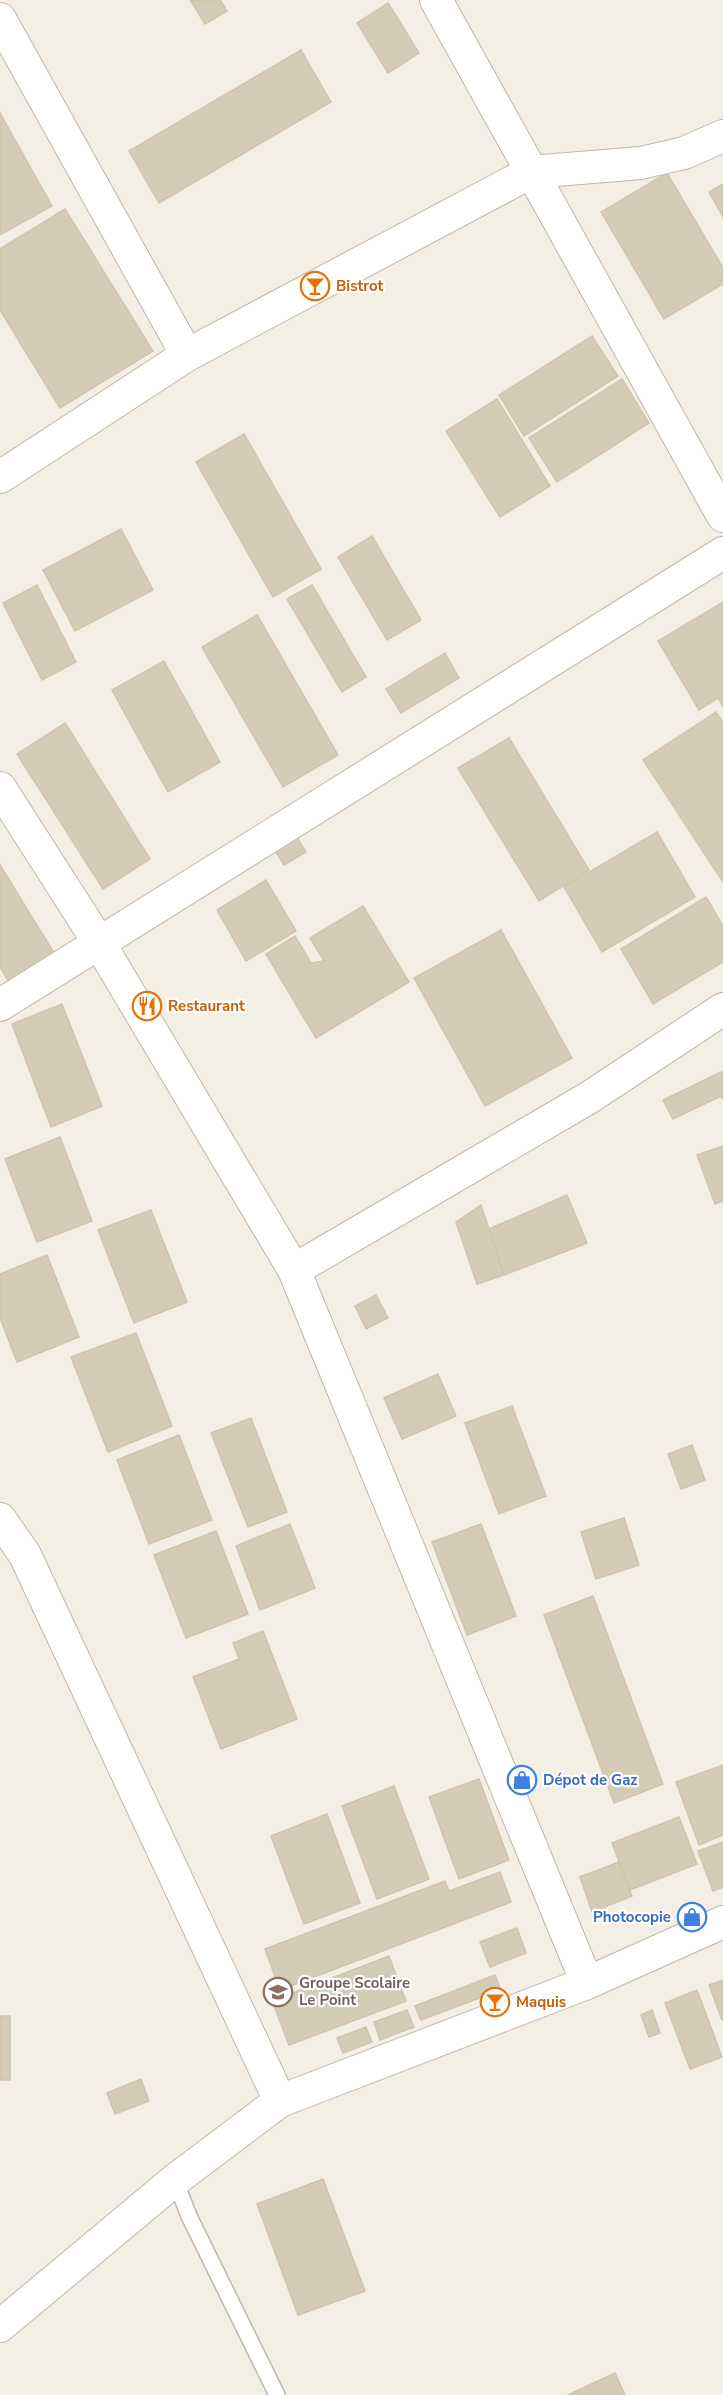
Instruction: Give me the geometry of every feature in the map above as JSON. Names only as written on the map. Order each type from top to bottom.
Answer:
[{"type":"street","points":[[436,0],[723,516]]},
{"type":"street","points":[[0,19],[188,355]]},
{"type":"street","points":[[0,477],[188,355],[531,172],[641,163],[684,153],[723,136]]},
{"type":"street","points":[[0,1005],[98,941],[723,553]]},
{"type":"street","points":[[0,788],[98,941],[294,1270],[587,1983]]},
{"type":"street","points":[[294,1270],[590,1097],[723,1010]]},
{"type":"street","points":[[0,1519],[25,1555],[280,2101]]},
{"type":"street","points":[[0,2326],[175,2180],[280,2101],[587,1983],[723,1922]]},
{"type":"lane","points":[[175,2180],[189,2216],[277,2395]]},
{"type":"building","points":[[190,0],[220,0],[227,11],[205,24]]},
{"type":"building","points":[[388,3],[419,53],[388,73],[357,23]]},
{"type":"building","points":[[301,50],[331,102],[159,203],[129,151]]},
{"type":"building","points":[[0,113],[52,206],[0,235]]},
{"type":"building","points":[[667,173],[723,268],[723,284],[664,319],[601,212]]},
{"type":"building","points":[[723,184],[723,217],[709,192]]},
{"type":"building","points":[[65,209],[153,351],[60,408],[0,310],[0,249]]},
{"type":"building","points":[[592,336],[618,376],[524,436],[499,395]]},
{"type":"building","points":[[622,379],[649,423],[557,482],[529,438]]},
{"type":"building","points":[[497,399],[550,486],[500,517],[446,431]]},
{"type":"building","points":[[244,434],[321,569],[273,597],[196,462]]},
{"type":"building","points":[[121,529],[153,590],[75,631],[43,570]]},
{"type":"building","points":[[372,536],[421,620],[387,640],[338,557]]},
{"type":"building","points":[[37,585],[76,662],[42,680],[3,603]]},
{"type":"building","points":[[312,585],[366,677],[342,692],[287,599]]},
{"type":"building","points":[[723,602],[723,707],[718,698],[699,710],[658,641]]},
{"type":"building","points":[[257,615],[338,755],[283,787],[202,647]]},
{"type":"building","points":[[445,653],[459,678],[401,713],[386,689]]},
{"type":"building","points":[[164,661],[220,762],[168,792],[112,690]]},
{"type":"building","points":[[716,712],[723,723],[723,882],[643,760]]},
{"type":"building","points":[[65,723],[150,859],[103,889],[17,754]]},
{"type":"building","points":[[509,738],[589,870],[539,901],[458,768]]},
{"type":"building","points":[[657,832],[695,897],[602,952],[564,887]]},
{"type":"building","points":[[296,836],[306,852],[284,865],[274,849]]},
{"type":"building","points":[[0,865],[62,966],[16,994],[0,967]]},
{"type":"building","points":[[266,880],[296,931],[246,961],[217,910]]},
{"type":"building","points":[[706,897],[723,926],[723,962],[653,1004],[621,949]]},
{"type":"building","points":[[363,906],[409,982],[316,1038],[266,954],[295,936],[311,963],[324,961],[310,938]]},
{"type":"building","points":[[501,930],[572,1058],[485,1106],[414,978]]},
{"type":"building","points":[[62,1004],[102,1106],[51,1127],[12,1024]]},
{"type":"building","points":[[723,1071],[723,1099],[721,1096],[673,1119],[663,1100]]},
{"type":"building","points":[[60,1137],[92,1221],[37,1242],[5,1159]]},
{"type":"building","points":[[723,1146],[723,1201],[715,1204],[697,1155]]},
{"type":"building","points":[[567,1195],[587,1243],[504,1275],[489,1229]]},
{"type":"building","points":[[481,1205],[504,1275],[477,1284],[456,1222]]},
{"type":"building","points":[[151,1210],[187,1302],[134,1323],[98,1230]]},
{"type":"building","points":[[47,1255],[79,1337],[17,1362],[0,1318],[0,1274]]},
{"type":"building","points":[[376,1295],[388,1318],[366,1329],[355,1306]]},
{"type":"building","points":[[136,1333],[172,1426],[108,1452],[71,1357]]},
{"type":"building","points":[[438,1374],[456,1416],[402,1439],[384,1398]]},
{"type":"building","points":[[512,1406],[546,1496],[499,1514],[465,1423]]},
{"type":"building","points":[[251,1418],[287,1512],[248,1527],[211,1433]]},
{"type":"building","points":[[179,1435],[212,1520],[149,1544],[117,1460]]},
{"type":"building","points":[[692,1445],[705,1480],[681,1489],[668,1454]]},
{"type":"building","points":[[624,1518],[639,1565],[596,1579],[581,1532]]},
{"type":"building","points":[[290,1524],[315,1588],[260,1610],[236,1546]]},
{"type":"building","points":[[481,1524],[516,1616],[467,1635],[432,1542]]},
{"type":"building","points":[[216,1531],[248,1614],[186,1638],[154,1555]]},
{"type":"building","points":[[593,1596],[663,1784],[614,1803],[544,1615]]},
{"type":"building","points":[[263,1631],[297,1719],[221,1749],[193,1677],[239,1659],[233,1643]]},
{"type":"building","points":[[723,1765],[723,1835],[699,1845],[676,1782]]},
{"type":"building","points":[[479,1779],[509,1860],[459,1879],[429,1797]]},
{"type":"building","points":[[394,1786],[429,1879],[377,1899],[342,1806]]},
{"type":"building","points":[[327,1814],[360,1903],[304,1924],[271,1836]]},
{"type":"building","points":[[679,1817],[697,1864],[630,1890],[612,1843]]},
{"type":"building","points":[[723,1842],[723,1887],[713,1891],[698,1851]]},
{"type":"building","points":[[619,1862],[632,1896],[592,1912],[580,1877]]},
{"type":"building","points":[[500,1872],[511,1902],[280,1990],[265,1949],[445,1881],[449,1891]]},
{"type":"building","points":[[517,1928],[526,1953],[490,1967],[480,1942]]},
{"type":"building","points":[[389,1956],[406,2001],[289,2045],[272,2001]]},
{"type":"building","points":[[495,1975],[501,1990],[421,2020],[415,2006]]},
{"type":"building","points":[[723,1980],[723,2020],[722,2020],[709,1985]]},
{"type":"building","points":[[697,1990],[722,2057],[690,2069],[665,2003]]},
{"type":"building","points":[[407,2010],[414,2027],[380,2040],[374,2022]]},
{"type":"building","points":[[652,2010],[660,2033],[649,2037],[641,2015]]},
{"type":"building","points":[[0,2016],[10,2016],[10,2080],[0,2080]]},
{"type":"building","points":[[366,2027],[372,2042],[343,2053],[337,2038]]},
{"type":"building","points":[[141,2079],[149,2101],[115,2114],[107,2093]]},
{"type":"building","points":[[323,2179],[365,2291],[298,2315],[257,2204]]},
{"type":"building","points":[[615,2373],[625,2395],[568,2395]]},
{"type":"place","name":"Bistrot","points":[[315,286]]},
{"type":"place","name":"Restaurant","points":[[147,1006]]},
{"type":"place","name":"Dépot de Gaz","points":[[522,1780]]},
{"type":"place","name":"Photocopie","points":[[692,1917]]},
{"type":"place","name":"Groupe Scolaire Le Point","points":[[278,1992]]},
{"type":"place","name":"Maquis","points":[[495,2002]]}]
